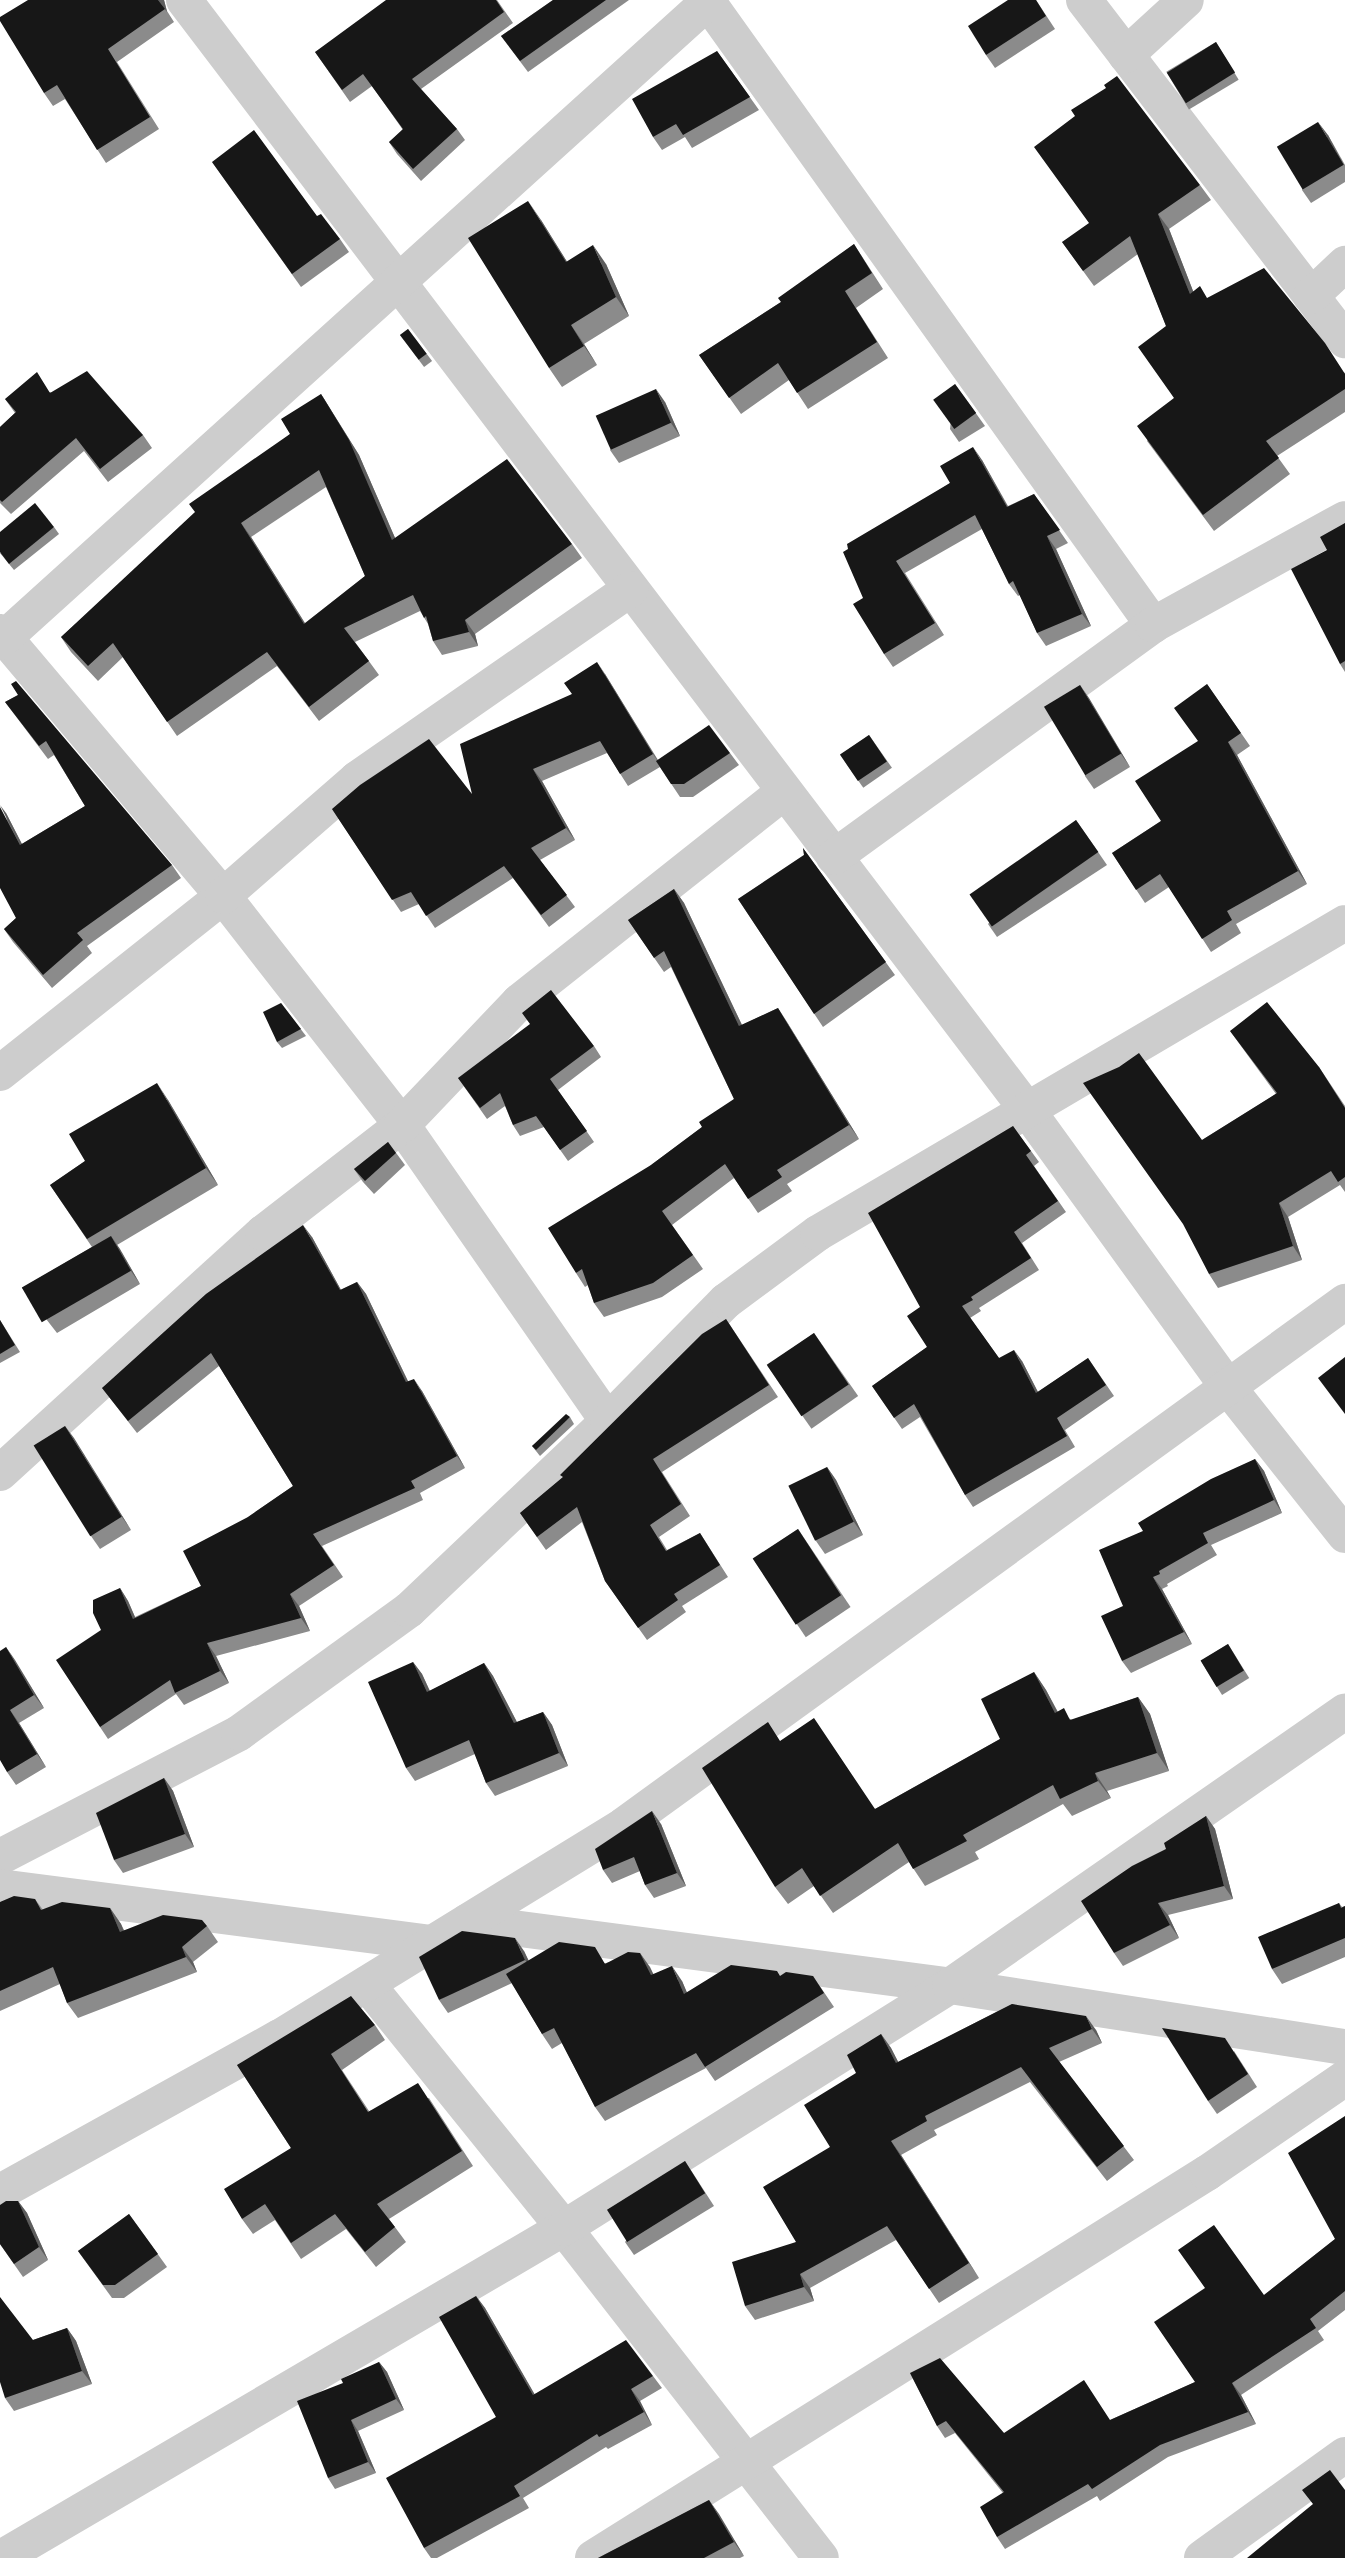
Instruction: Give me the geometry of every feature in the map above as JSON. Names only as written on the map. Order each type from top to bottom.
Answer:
[{"type":"street","points":[[184,0],[1028,1111],[1227,1386],[1345,1535]]},
{"type":"street","points":[[1084,0],[1345,340]]},
{"type":"street","points":[[1126,55],[1186,0]]},
{"type":"street","points":[[608,1421],[402,1125],[223,896],[2,637],[709,1],[1153,625]]},
{"type":"street","points":[[1311,296],[1345,264]]},
{"type":"street","points":[[834,857],[1153,625],[1345,519]]},
{"type":"street","points":[[0,1073],[223,896],[357,779],[630,589]]},
{"type":"street","points":[[0,1473],[263,1233],[402,1125],[519,1002],[784,792]]},
{"type":"street","points":[[0,1857],[251,1724],[409,1610],[608,1421],[726,1301],[818,1233],[1345,923]]},
{"type":"street","points":[[0,2192],[280,2037],[624,1825],[1345,1302]]},
{"type":"street","points":[[1,2558],[564,2228],[950,1986],[1345,1711]]},
{"type":"street","points":[[0,1887],[433,1943]]},
{"type":"street","points":[[467,1922],[950,1986],[1345,2047]]},
{"type":"street","points":[[367,1984],[564,2228],[821,2558]]},
{"type":"street","points":[[593,2558],[746,2465],[1207,2173],[1345,2078]]},
{"type":"street","points":[[1202,2558],[1345,2455]]},
{"type":"building","points":[[28,0],[158,0],[165,9],[108,49],[150,117],[97,150],[57,85],[44,93],[0,21],[0,17]]},
{"type":"building","points":[[386,0],[496,0],[504,12],[412,79],[457,129],[413,169],[389,142],[403,129],[363,74],[342,90],[315,52]]},
{"type":"building","points":[[553,0],[606,0],[520,61],[501,36]]},
{"type":"building","points":[[1008,0],[1036,0],[1046,16],[986,55],[968,26]]},
{"type":"building","points":[[1216,42],[1235,73],[1186,103],[1167,73]]},
{"type":"building","points":[[717,51],[750,97],[683,135],[676,124],[653,137],[632,99]]},
{"type":"building","points":[[1117,76],[1200,185],[1158,214],[1190,294],[1200,286],[1207,298],[1264,268],[1325,343],[1345,374],[1345,389],[1266,441],[1279,458],[1203,515],[1137,426],[1174,398],[1138,347],[1166,326],[1130,236],[1083,271],[1062,242],[1089,223],[1034,147],[1075,116],[1071,110],[1106,88],[1104,85]]},
{"type":"building","points":[[1318,122],[1344,165],[1303,190],[1277,147]]},
{"type":"building","points":[[254,130],[317,216],[321,214],[340,239],[292,274],[212,162]]},
{"type":"building","points":[[528,201],[566,262],[593,245],[616,297],[571,325],[584,346],[549,368],[468,238]]},
{"type":"building","points":[[854,244],[872,273],[845,291],[877,342],[797,393],[778,363],[729,398],[699,355],[781,302],[778,298]]},
{"type":"building","points":[[408,329],[427,354],[419,360],[400,335]]},
{"type":"building","points":[[87,371],[143,435],[100,469],[76,438],[2,502],[0,427],[16,412],[5,399],[37,372],[50,393]]},
{"type":"building","points":[[955,384],[976,413],[954,429],[933,400]]},
{"type":"building","points":[[656,389],[671,423],[611,450],[596,416]]},
{"type":"building","points":[[321,394],[349,440],[392,540],[507,459],[572,544],[465,620],[469,632],[433,641],[426,616],[424,618],[413,595],[344,628],[369,661],[309,707],[267,652],[167,722],[113,643],[88,666],[61,637],[195,512],[189,504],[290,434],[281,419]],"holes":[[[319,470],[365,576],[304,624],[241,523]]]},
{"type":"building","points":[[973,447],[1007,507],[1034,494],[1060,530],[1047,536],[1082,614],[1037,633],[1013,581],[1009,584],[975,515],[896,561],[935,623],[884,654],[853,604],[863,598],[843,552],[848,549],[847,544],[950,483],[940,466]]},
{"type":"building","points":[[35,503],[54,527],[9,564],[0,552],[0,532]]},
{"type":"building","points":[[1345,523],[1345,661],[1340,664],[1291,569],[1327,550],[1320,537]]},
{"type":"building","points":[[597,662],[653,754],[620,774],[600,741],[533,769],[566,828],[531,848],[567,895],[541,915],[504,866],[426,916],[411,892],[392,900],[332,809],[360,785],[429,739],[472,794],[460,744],[572,694],[564,683]]},
{"type":"building","points":[[16,681],[172,865],[77,933],[83,940],[43,975],[4,929],[16,918],[0,888],[0,807],[20,845],[85,806],[46,741],[39,746],[5,702],[18,695],[11,684]]},
{"type":"building","points":[[1207,684],[1241,733],[1228,742],[1298,871],[1227,911],[1232,920],[1202,939],[1160,874],[1136,890],[1112,853],[1161,821],[1135,781],[1198,741],[1174,708]]},
{"type":"building","points":[[1080,685],[1121,754],[1085,775],[1044,707]]},
{"type":"building","points":[[709,725],[730,753],[684,784],[671,784],[656,761]]},
{"type":"building","points":[[869,735],[887,762],[858,781],[840,755]]},
{"type":"building","points":[[1076,820],[1098,852],[992,927],[970,895]]},
{"type":"building","points":[[803,848],[886,962],[814,1014],[738,899],[804,855]]},
{"type":"building","points":[[674,889],[739,1026],[778,1008],[849,1125],[777,1170],[782,1177],[748,1199],[725,1164],[662,1211],[693,1255],[653,1283],[594,1303],[582,1269],[576,1273],[548,1228],[651,1165],[702,1127],[699,1122],[734,1099],[664,951],[654,958],[628,920]]},
{"type":"building","points":[[551,990],[594,1046],[550,1079],[587,1131],[560,1150],[536,1116],[513,1125],[500,1093],[480,1108],[458,1078],[530,1024],[522,1013]]},
{"type":"building","points":[[1267,1002],[1319,1067],[1345,1108],[1345,1177],[1338,1182],[1331,1171],[1279,1203],[1293,1246],[1209,1274],[1183,1224],[1083,1083],[1119,1067],[1139,1053],[1202,1140],[1277,1093],[1230,1031]]},
{"type":"building","points":[[281,1003],[301,1029],[277,1042],[263,1012]]},
{"type":"building","points":[[157,1083],[206,1168],[87,1239],[50,1185],[85,1161],[69,1134]]},
{"type":"building","points":[[1013,1126],[1031,1151],[1026,1155],[1058,1201],[1014,1232],[1031,1258],[962,1306],[999,1358],[1014,1350],[1036,1393],[1088,1358],[1106,1385],[1057,1418],[1067,1436],[965,1495],[914,1404],[894,1418],[872,1386],[927,1347],[907,1316],[920,1307],[868,1213]]},
{"type":"building","points":[[388,1142],[396,1153],[365,1181],[354,1169]]},
{"type":"building","points":[[303,1225],[340,1290],[357,1282],[406,1382],[414,1379],[457,1456],[411,1481],[415,1488],[313,1534],[334,1565],[290,1594],[301,1618],[207,1643],[220,1671],[175,1693],[170,1680],[100,1727],[56,1660],[101,1630],[93,1613],[93,1600],[120,1588],[133,1619],[201,1586],[183,1551],[248,1517],[293,1486],[211,1353],[128,1421],[102,1388],[206,1294]]},
{"type":"building","points":[[111,1236],[131,1271],[42,1322],[22,1288]]},
{"type":"building","points":[[726,1319],[769,1385],[653,1459],[681,1504],[650,1525],[666,1551],[700,1533],[720,1565],[674,1594],[678,1600],[638,1628],[605,1581],[577,1507],[537,1537],[520,1513],[563,1477],[560,1475],[702,1334]]},
{"type":"building","points":[[0,1320],[15,1345],[0,1354]]},
{"type":"building","points":[[814,1333],[849,1384],[801,1416],[767,1365]]},
{"type":"building","points":[[1345,1357],[1345,1414],[1318,1378]]},
{"type":"building","points":[[566,1414],[570,1417],[536,1450],[532,1446]]},
{"type":"building","points":[[65,1426],[122,1517],[90,1536],[34,1446]]},
{"type":"building","points":[[1255,1459],[1274,1500],[1203,1533],[1208,1543],[1153,1577],[1184,1632],[1122,1661],[1101,1616],[1123,1606],[1099,1550],[1143,1531],[1138,1523],[1211,1479]]},
{"type":"building","points":[[827,1467],[854,1522],[815,1541],[788,1486]]},
{"type":"building","points":[[798,1529],[841,1595],[796,1625],[753,1558]]},
{"type":"building","points":[[1228,1644],[1244,1671],[1217,1687],[1201,1660]]},
{"type":"building","points":[[6,1647],[34,1695],[10,1710],[37,1754],[7,1772],[0,1760],[0,1651]]},
{"type":"building","points":[[413,1662],[427,1692],[484,1663],[514,1723],[543,1712],[559,1753],[486,1783],[469,1740],[406,1768],[368,1682]]},
{"type":"building","points":[[1034,1672],[1055,1713],[1064,1708],[1070,1720],[1138,1697],[1157,1753],[1095,1773],[1098,1781],[1060,1799],[1053,1785],[963,1835],[967,1841],[913,1869],[898,1843],[820,1896],[802,1868],[775,1887],[702,1768],[768,1722],[780,1741],[814,1718],[875,1809],[1000,1739],[981,1699]]},
{"type":"building","points":[[164,1778],[185,1834],[114,1860],[96,1813]]},
{"type":"building","points":[[652,1811],[677,1873],[645,1885],[634,1857],[603,1870],[595,1849]]},
{"type":"building","points":[[1206,1816],[1224,1886],[1158,1903],[1170,1925],[1114,1953],[1081,1901],[1132,1866],[1166,1849],[1164,1843]]},
{"type":"building","points":[[14,1896],[35,1899],[41,1910],[62,1902],[110,1908],[120,1932],[163,1915],[202,1920],[207,1926],[182,1947],[186,1957],[67,2003],[53,1967],[0,1991],[0,1902]]},
{"type":"building","points":[[1339,1903],[1341,1908],[1345,1906],[1345,1938],[1272,1969],[1258,1937]]},
{"type":"building","points":[[462,1931],[515,1938],[525,1960],[439,2000],[419,1957]]},
{"type":"building","points":[[559,1942],[595,1947],[605,1964],[628,1952],[640,1953],[651,1975],[672,1966],[684,1994],[731,1965],[777,1971],[780,1976],[786,1972],[813,1976],[824,1993],[705,2067],[696,2053],[595,2107],[554,2028],[542,2034],[506,1974]]},
{"type":"building","points":[[351,1996],[375,2025],[331,2054],[368,2112],[418,2083],[462,2151],[377,2204],[395,2227],[365,2252],[335,2214],[291,2243],[265,2204],[242,2219],[224,2189],[291,2148],[237,2065]]},
{"type":"building","points":[[1012,2004],[1086,2016],[1092,2029],[1049,2048],[1124,2146],[1097,2167],[1021,2067],[925,2116],[927,2121],[891,2141],[969,2263],[929,2289],[887,2226],[800,2274],[804,2287],[745,2306],[732,2262],[796,2242],[763,2187],[830,2147],[804,2105],[856,2073],[847,2055],[881,2034],[896,2063]]},
{"type":"building","points":[[1162,2028],[1225,2038],[1248,2074],[1208,2101]]},
{"type":"building","points":[[1345,2116],[1345,2291],[1310,2319],[1316,2328],[1232,2383],[1248,2412],[1160,2445],[1092,2489],[1088,2484],[997,2537],[980,2507],[1004,2492],[946,2421],[937,2426],[910,2373],[940,2358],[1004,2433],[1084,2380],[1110,2420],[1195,2382],[1154,2322],[1205,2288],[1178,2250],[1214,2225],[1264,2295],[1335,2239],[1288,2153]]},
{"type":"building","points":[[685,2161],[705,2193],[627,2242],[607,2210]]},
{"type":"building","points":[[6,2201],[18,2201],[39,2247],[14,2264],[0,2244],[0,2205]]},
{"type":"building","points":[[129,2214],[158,2254],[115,2285],[103,2285],[78,2251]]},
{"type":"building","points":[[476,2296],[533,2395],[626,2340],[653,2376],[631,2389],[644,2412],[599,2437],[597,2434],[514,2486],[520,2496],[424,2548],[386,2478],[496,2417],[439,2317]]},
{"type":"building","points":[[0,2297],[33,2340],[67,2328],[82,2371],[5,2398],[0,2382]]},
{"type":"building","points":[[379,2362],[396,2399],[351,2420],[368,2462],[328,2478],[297,2401],[343,2383],[341,2379]]},
{"type":"building","points":[[1330,2470],[1345,2490],[1345,2558],[1247,2558],[1313,2504],[1302,2490]]},
{"type":"building","points":[[709,2500],[734,2542],[704,2558],[598,2558]]}]
